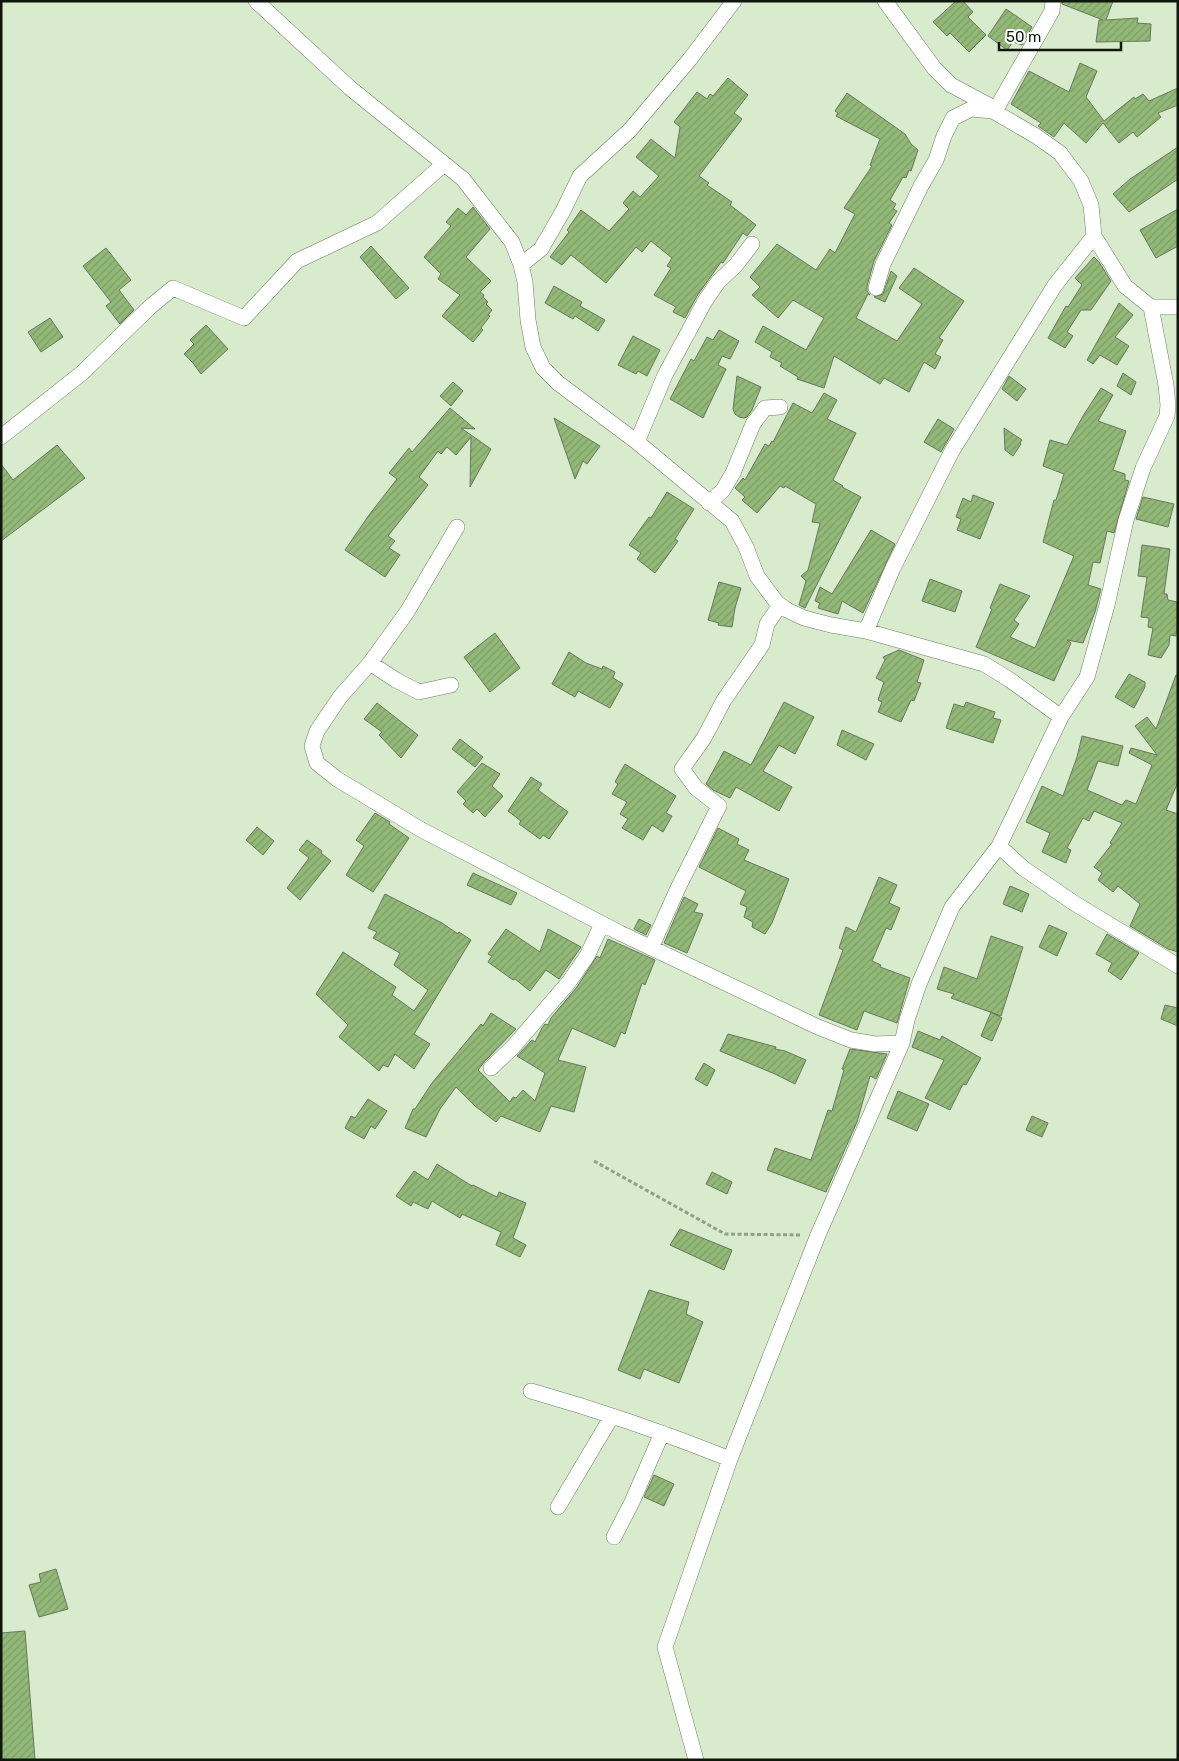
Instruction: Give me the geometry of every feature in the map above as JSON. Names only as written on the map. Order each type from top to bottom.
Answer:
[{"type":"street","points":[[256,1],[350,88],[463,180],[512,242],[521,264],[525,282],[528,320],[533,346],[543,368],[558,383],[637,442],[732,521],[746,547],[757,576],[780,605],[804,618],[866,631],[984,664],[1010,680],[1061,717]]},
{"type":"street","points":[[521,264],[541,249],[563,212],[580,176],[630,130],[690,59],[734,1]]},
{"type":"street","points":[[696,1760],[665,1647],[730,1459],[818,1235],[902,1043],[907,1020],[919,984],[952,907],[999,846],[1061,717],[1087,676],[1126,520],[1143,468],[1167,416],[1166,385],[1151,307],[1126,286],[1094,236],[1090,205],[1080,181],[1060,153],[995,110],[951,85],[934,68],[885,1]]},
{"type":"street","points":[[995,110],[1052,10],[1053,1]]},
{"type":"street","points":[[876,288],[883,264],[921,186],[936,160],[944,136],[953,118],[971,109],[995,110]]},
{"type":"street","points":[[1,437],[82,373],[150,307],[173,288],[244,318],[297,261],[377,223],[444,164]]},
{"type":"street","points":[[866,631],[893,568],[952,452],[1055,285],[1094,236]]},
{"type":"street","points":[[637,442],[665,375],[705,301],[718,282],[736,265],[752,244]]},
{"type":"street","points":[[1151,307],[1178,307]]},
{"type":"street","points":[[709,503],[723,490],[733,473],[754,424],[765,408],[780,407]]},
{"type":"street","points":[[457,527],[408,612],[370,663],[340,697],[317,731],[312,746],[317,763],[337,779],[420,829],[651,948],[851,1040],[875,1044],[902,1043]]},
{"type":"street","points":[[651,948],[678,888],[719,806],[696,788],[682,769],[704,738],[724,700],[762,645],[767,624],[780,605]]},
{"type":"street","points":[[370,663],[418,692],[451,685]]},
{"type":"street","points":[[999,846],[1023,868],[1074,903],[1178,966]]},
{"type":"street","points":[[492,1068],[513,1047],[569,982],[586,956],[602,924]]},
{"type":"street","points":[[530,1392],[612,1416],[730,1459]]},
{"type":"street","points":[[558,1507],[612,1416]]},
{"type":"street","points":[[614,1537],[632,1502],[662,1433]]},
{"type":"path","points":[[594,1162],[725,1234],[818,1235]]},
{"type":"building","points":[[956,1],[963,1],[973,12],[968,17],[986,35],[969,52],[950,33],[947,36],[933,22]]},
{"type":"building","points":[[1062,1],[1113,1],[1106,20],[1138,18],[1137,23],[1151,24],[1150,41],[1096,42],[1099,20],[1103,20],[1062,4]]},
{"type":"building","points":[[1006,9],[1032,27],[1022,45],[1013,42],[1007,50],[988,36]]},
{"type":"building","points":[[1080,63],[1097,71],[1086,97],[1104,121],[1134,97],[1135,99],[1143,94],[1149,101],[1178,88],[1178,105],[1158,113],[1161,117],[1137,137],[1133,132],[1119,143],[1103,123],[1086,143],[1064,123],[1054,137],[1038,126],[1041,123],[1011,104],[1029,71],[1069,92]]},
{"type":"building","points":[[728,78],[748,95],[734,113],[742,119],[699,176],[709,183],[707,185],[732,202],[730,205],[756,225],[747,236],[743,233],[723,263],[721,262],[697,296],[685,318],[673,312],[676,307],[654,295],[671,268],[667,266],[672,258],[651,241],[642,252],[636,247],[606,283],[571,255],[562,265],[550,257],[569,232],[567,230],[581,210],[609,231],[629,209],[623,203],[633,191],[640,197],[659,176],[636,157],[651,139],[675,158],[680,127],[674,122],[697,92],[707,99],[710,94],[713,96]]},
{"type":"building","points":[[847,93],[905,134],[911,144],[918,150],[911,171],[909,170],[906,178],[903,177],[890,200],[896,204],[893,209],[897,211],[889,223],[892,225],[874,261],[867,286],[867,291],[870,295],[868,294],[856,318],[897,341],[922,304],[899,288],[914,268],[964,301],[939,338],[943,340],[935,354],[941,357],[935,369],[924,362],[909,392],[884,378],[880,384],[834,356],[824,388],[797,379],[798,377],[780,366],[782,363],[770,357],[772,352],[755,342],[763,326],[806,350],[824,318],[793,300],[778,318],[752,295],[760,287],[750,277],[777,244],[816,270],[830,249],[835,253],[855,214],[844,208],[872,166],[870,165],[880,139],[836,116],[838,113],[835,111]]},
{"type":"building","points":[[1178,147],[1178,179],[1129,212],[1113,194],[1130,179]]},
{"type":"building","points":[[473,207],[490,229],[466,257],[491,281],[480,292],[488,302],[486,304],[492,310],[481,328],[483,330],[473,342],[442,316],[460,295],[438,279],[441,274],[424,257],[451,226],[446,222],[458,208],[466,215]]},
{"type":"building","points":[[1178,209],[1178,246],[1156,258],[1140,230]]},
{"type":"building","points":[[371,246],[409,288],[396,299],[360,257]]},
{"type":"building","points":[[106,248],[131,280],[119,290],[134,310],[120,324],[106,306],[111,302],[83,266]]},
{"type":"building","points":[[1094,257],[1111,281],[1091,310],[1081,310],[1067,332],[1073,336],[1065,348],[1048,338],[1066,306],[1068,307],[1082,285],[1075,278]]},
{"type":"building","points":[[891,271],[897,276],[885,302],[874,297],[883,294]]},
{"type":"building","points":[[554,286],[582,302],[580,306],[605,320],[598,331],[575,316],[573,319],[545,303]]},
{"type":"building","points":[[1119,303],[1133,315],[1115,337],[1129,346],[1117,365],[1100,355],[1093,364],[1087,360]]},
{"type":"building","points":[[50,318],[63,337],[41,352],[28,332]]},
{"type":"building","points":[[206,325],[228,349],[201,374],[184,354],[194,344],[190,340]]},
{"type":"building","points":[[719,330],[739,341],[730,359],[722,356],[718,365],[726,369],[703,418],[670,399],[691,359],[694,361],[707,337],[713,340]]},
{"type":"building","points":[[633,336],[660,350],[647,376],[638,371],[636,374],[618,365]]},
{"type":"building","points":[[1123,373],[1136,382],[1131,395],[1117,386]]},
{"type":"building","points":[[737,376],[761,387],[752,410],[744,418],[735,414],[733,409]]},
{"type":"building","points":[[1009,376],[1026,389],[1017,401],[1002,389]]},
{"type":"building","points":[[453,382],[463,391],[451,406],[440,396]]},
{"type":"building","points":[[1101,388],[1113,395],[1098,421],[1126,431],[1113,470],[1125,474],[1125,480],[1129,481],[1114,533],[1107,531],[1100,563],[1093,562],[1088,585],[1101,589],[1095,612],[1083,643],[1067,640],[1071,643],[1054,681],[976,647],[1000,584],[1030,596],[1014,620],[1019,624],[1010,637],[1035,648],[1074,556],[1043,542],[1054,500],[1056,500],[1064,474],[1043,466],[1050,440],[1067,445]]},
{"type":"building","points":[[824,393],[837,400],[827,419],[856,433],[833,480],[861,497],[805,608],[799,605],[806,581],[801,576],[808,570],[820,523],[812,522],[816,504],[785,486],[784,488],[780,486],[757,513],[742,500],[745,497],[735,488],[743,478],[745,480],[765,444],[769,446],[773,442],[793,403],[812,413]]},
{"type":"building","points":[[450,408],[475,429],[461,428],[491,449],[470,487],[471,437],[456,455],[447,447],[441,454],[438,451],[419,477],[428,485],[388,536],[395,541],[389,548],[400,555],[385,577],[345,550],[397,479],[389,473],[409,448],[412,452]]},
{"type":"building","points":[[554,418],[600,446],[587,464],[583,461],[575,479]]},
{"type":"building","points":[[938,419],[954,429],[941,452],[924,442]]},
{"type":"building","points":[[1004,428],[1022,440],[1013,456],[1005,450]]},
{"type":"building","points":[[57,445],[85,478],[1,541],[1,464],[13,480]]},
{"type":"building","points":[[667,492],[694,509],[675,539],[678,541],[655,573],[637,559],[641,553],[629,545],[649,517],[651,518]]},
{"type":"building","points":[[973,495],[994,503],[980,539],[957,530],[961,519],[956,517],[963,498],[971,502]]},
{"type":"building","points":[[1143,497],[1174,504],[1168,527],[1136,519]]},
{"type":"building","points":[[871,530],[895,544],[863,613],[842,601],[838,614],[818,608],[820,603],[815,601],[820,587],[832,594]]},
{"type":"building","points":[[1142,545],[1170,549],[1164,594],[1167,594],[1168,600],[1177,602],[1177,625],[1176,636],[1170,635],[1169,645],[1161,658],[1148,655],[1153,628],[1148,627],[1149,618],[1141,617],[1147,577],[1138,576]]},
{"type":"building","points":[[930,579],[962,591],[955,612],[922,601]]},
{"type":"building","points":[[719,582],[741,588],[732,627],[718,625],[719,623],[708,620]]},
{"type":"building","points":[[495,633],[520,668],[490,692],[464,657]]},
{"type":"building","points":[[899,650],[924,660],[917,682],[921,683],[914,701],[911,700],[901,722],[878,712],[882,702],[878,700],[884,682],[876,678],[885,660],[883,657]]},
{"type":"building","points":[[569,652],[586,663],[602,669],[603,666],[615,672],[613,678],[623,684],[610,708],[578,691],[575,697],[552,684]]},
{"type":"building","points":[[1129,674],[1145,682],[1145,687],[1134,708],[1115,697]]},
{"type":"building","points":[[1176,675],[1178,675],[1178,782],[1166,810],[1178,814],[1178,952],[1168,949],[1130,926],[1140,904],[1118,886],[1113,892],[1098,880],[1102,873],[1094,867],[1112,844],[1110,843],[1122,823],[1094,811],[1089,821],[1083,818],[1067,848],[1071,850],[1066,863],[1042,852],[1050,833],[1026,822],[1042,786],[1063,796],[1077,757],[1082,736],[1123,746],[1118,766],[1098,761],[1087,790],[1122,805],[1126,800],[1136,804],[1152,765],[1129,753],[1131,748],[1157,755],[1135,726],[1147,717],[1156,729]]},
{"type":"building","points":[[784,702],[814,717],[795,754],[779,745],[763,771],[792,787],[779,811],[736,787],[730,798],[713,790],[706,784],[724,751],[751,765]]},
{"type":"building","points":[[966,702],[995,712],[993,718],[1001,720],[993,743],[946,728],[954,704],[964,707]]},
{"type":"building","points":[[377,703],[418,735],[401,758],[379,735],[382,732],[364,719]]},
{"type":"building","points":[[842,730],[874,744],[866,760],[837,745]]},
{"type":"building","points":[[460,739],[483,757],[475,767],[452,749]]},
{"type":"building","points":[[482,763],[500,774],[492,786],[503,796],[485,817],[477,809],[473,813],[463,804],[466,801],[457,792]]},
{"type":"building","points":[[625,764],[676,796],[666,813],[672,816],[663,832],[652,825],[643,840],[622,828],[628,819],[620,814],[627,802],[612,794],[618,784],[615,782]]},
{"type":"building","points":[[531,777],[542,784],[538,790],[568,812],[549,839],[543,835],[540,839],[519,824],[521,821],[508,811]]},
{"type":"building","points":[[375,813],[390,822],[389,824],[409,838],[373,892],[346,875],[364,846],[356,840]]},
{"type":"building","points":[[257,827],[274,841],[263,855],[246,840]]},
{"type":"building","points":[[718,828],[739,839],[737,844],[749,850],[744,860],[789,879],[772,923],[765,934],[752,927],[753,922],[744,917],[747,907],[740,904],[746,891],[699,867]]},
{"type":"building","points":[[307,840],[322,851],[321,853],[331,861],[300,900],[287,888],[309,858],[299,850]]},
{"type":"building","points":[[473,873],[517,893],[511,905],[467,885]]},
{"type":"building","points":[[879,877],[897,885],[889,903],[900,908],[891,930],[886,928],[872,961],[881,965],[880,967],[910,978],[897,1023],[864,1011],[857,1030],[819,1015],[843,950],[839,948],[846,927],[856,932]]},
{"type":"building","points":[[1010,886],[1029,894],[1022,912],[1003,904]]},
{"type":"building","points":[[385,894],[471,940],[414,1034],[430,1044],[414,1069],[395,1054],[388,1067],[383,1065],[379,1071],[339,1037],[348,1025],[316,994],[343,952],[396,987],[392,995],[414,1011],[428,990],[394,965],[400,953],[373,938],[377,932],[368,928]]},
{"type":"building","points":[[684,897],[698,904],[694,912],[703,914],[687,953],[664,943]]},
{"type":"building","points":[[639,919],[651,925],[646,935],[634,929]]},
{"type":"building","points":[[1049,925],[1067,933],[1057,956],[1039,947]]},
{"type":"building","points":[[506,929],[540,952],[548,929],[581,947],[559,979],[546,970],[530,991],[488,962],[492,956],[488,954]]},
{"type":"building","points":[[1107,934],[1139,953],[1121,980],[1108,971],[1112,963],[1096,954]]},
{"type":"building","points":[[991,936],[1023,947],[1001,1016],[951,998],[954,994],[937,989],[944,967],[977,979]]},
{"type":"building","points":[[608,939],[655,960],[645,985],[642,983],[625,1034],[621,1032],[615,1047],[572,1028],[558,1060],[586,1067],[574,1112],[551,1106],[540,1132],[501,1116],[496,1122],[475,1106],[456,1087],[440,1109],[426,1137],[405,1128],[413,1109],[415,1109],[432,1083],[481,1024],[483,1026],[491,1013],[516,1029],[478,1070],[510,1102],[513,1097],[516,1098],[523,1090],[535,1101],[545,1073],[517,1056],[532,1040],[535,1042],[542,1028],[545,1024],[548,1025],[551,1018],[577,987],[597,956],[600,958]]},
{"type":"building","points":[[1165,1005],[1178,1008],[1178,1026],[1161,1019]]},
{"type":"building","points":[[991,1012],[1002,1018],[992,1041],[981,1036]]},
{"type":"building","points":[[918,1031],[940,1040],[942,1036],[981,1058],[966,1085],[963,1084],[950,1110],[925,1098],[944,1060],[912,1047]]},
{"type":"building","points":[[728,1034],[776,1047],[775,1049],[806,1060],[795,1084],[720,1051]]},
{"type":"building","points":[[850,1049],[887,1054],[876,1079],[870,1076],[857,1122],[826,1192],[767,1170],[775,1148],[811,1160],[828,1110],[832,1111],[844,1070],[842,1069]]},
{"type":"building","points":[[704,1063],[715,1070],[707,1086],[695,1079]]},
{"type":"building","points":[[898,1091],[929,1104],[917,1131],[887,1118]]},
{"type":"building","points":[[368,1099],[387,1111],[375,1129],[371,1126],[364,1139],[345,1128],[351,1116],[355,1118]]},
{"type":"building","points":[[1032,1116],[1048,1123],[1042,1137],[1026,1130]]},
{"type":"building","points":[[437,1164],[472,1186],[497,1197],[499,1192],[526,1203],[513,1238],[526,1245],[520,1257],[496,1245],[501,1232],[462,1214],[460,1218],[432,1201],[428,1209],[413,1202],[411,1206],[396,1196],[414,1171],[428,1180]]},
{"type":"building","points":[[712,1172],[732,1182],[727,1194],[706,1184]]},
{"type":"building","points":[[680,1229],[732,1250],[724,1270],[670,1245]]},
{"type":"building","points":[[649,1290],[689,1302],[686,1314],[703,1322],[679,1383],[644,1369],[640,1379],[618,1370]]},
{"type":"building","points":[[654,1475],[674,1484],[664,1506],[644,1497]]},
{"type":"building","points":[[56,1569],[68,1609],[39,1617],[29,1585],[41,1582],[39,1574]]},
{"type":"building","points":[[25,1631],[35,1760],[1,1760],[1,1633]]}]
